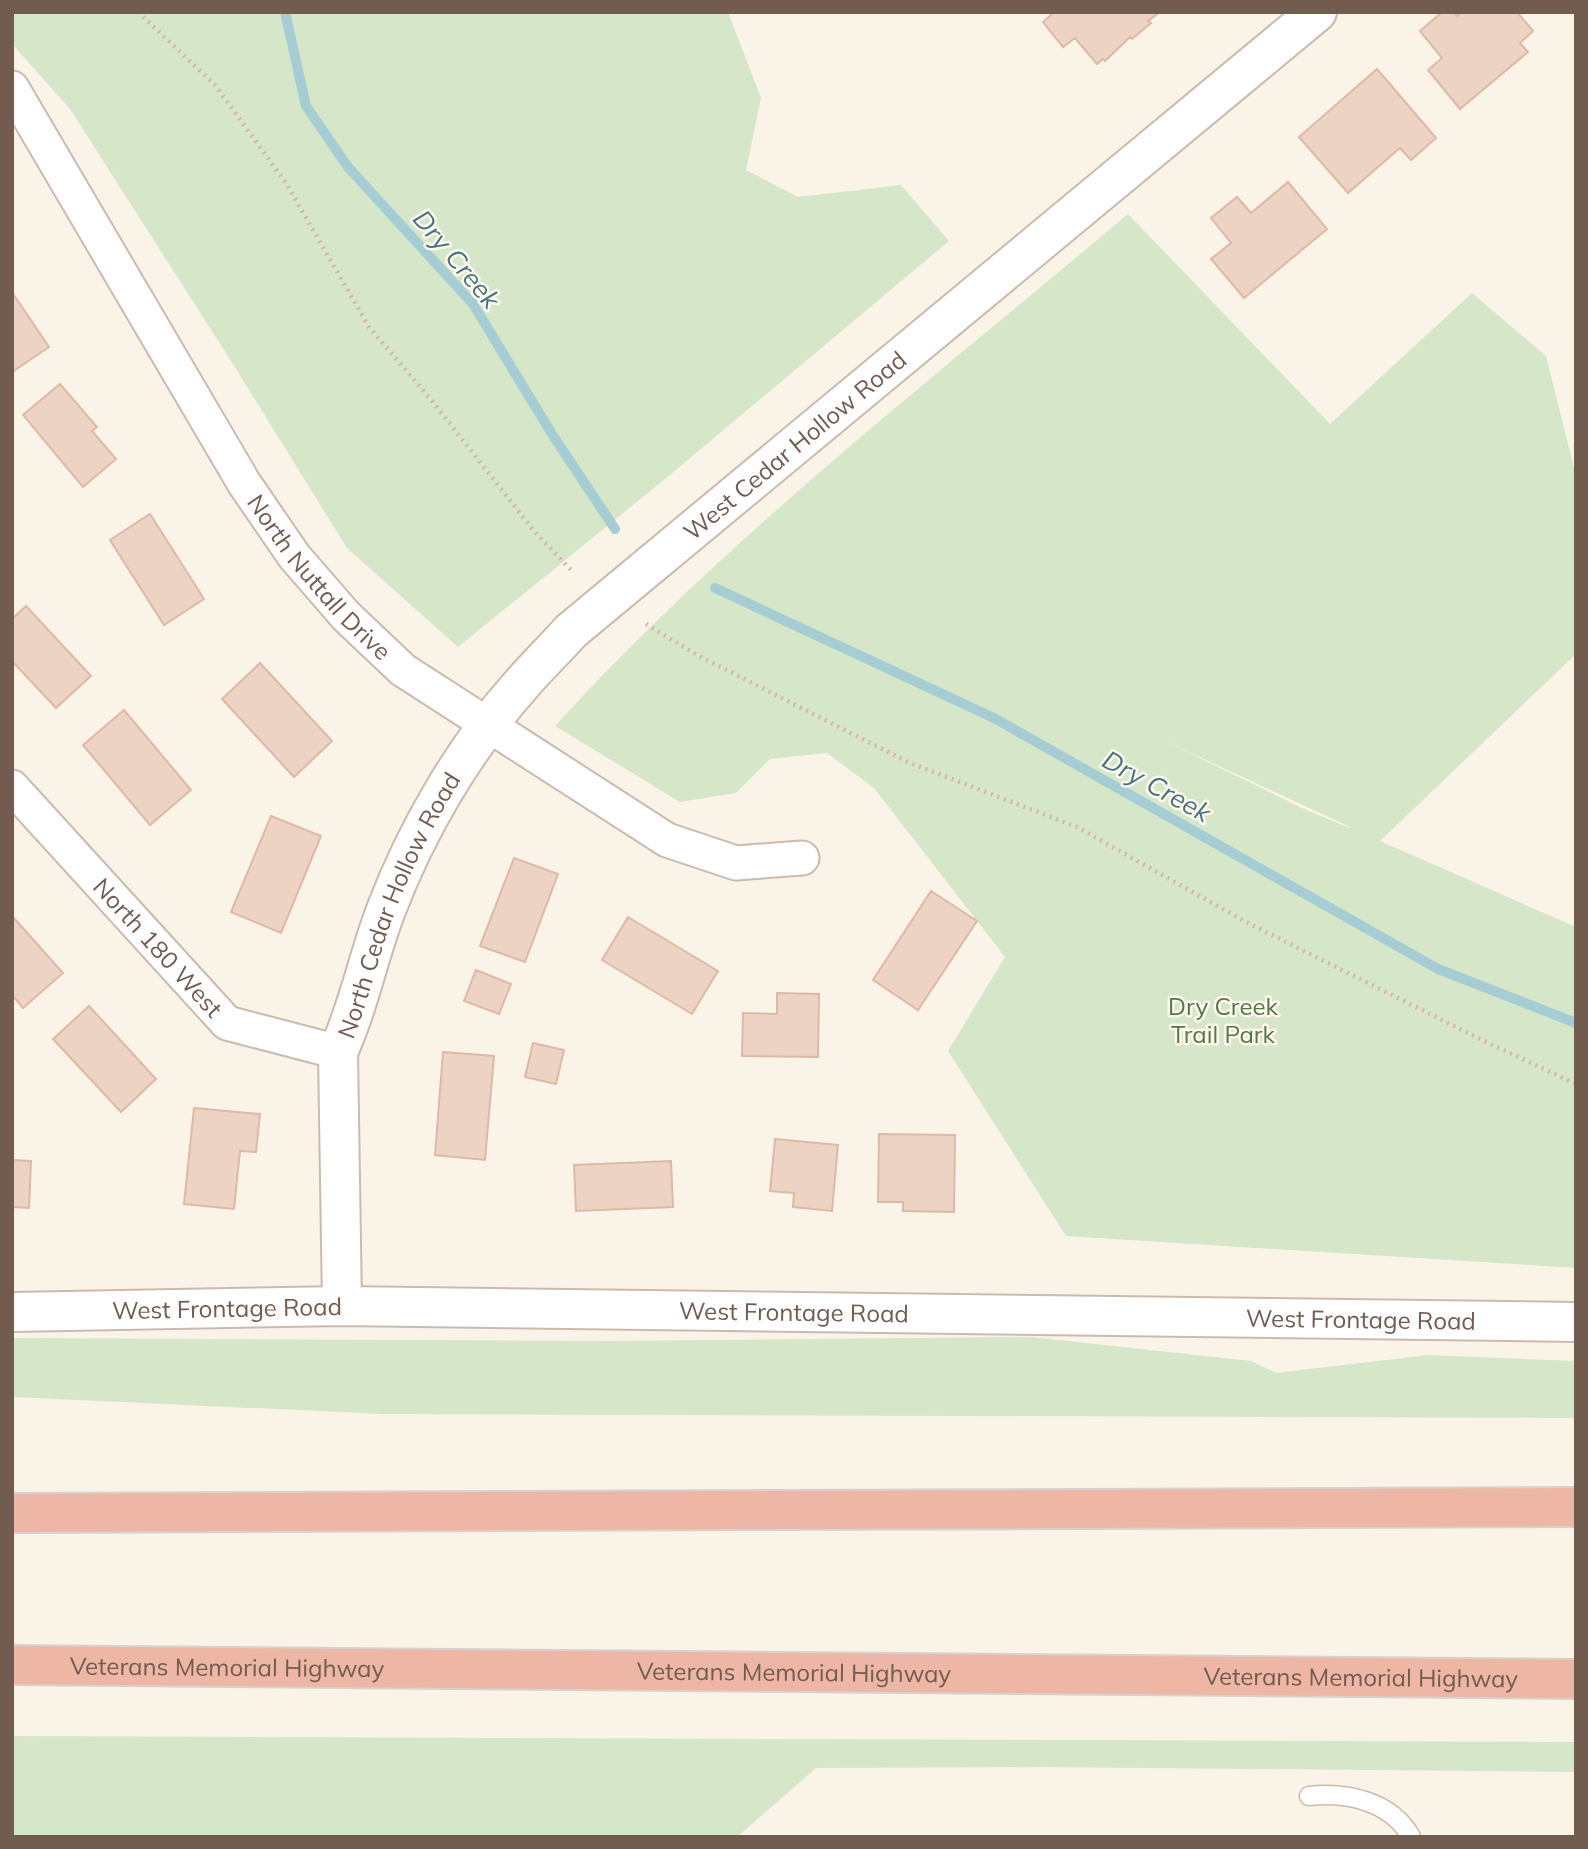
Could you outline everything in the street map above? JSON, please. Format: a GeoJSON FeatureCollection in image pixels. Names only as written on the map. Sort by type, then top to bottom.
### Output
{"type":"FeatureCollection","features":[{"type":"Feature","properties":{"kind":"highway"},"geometry":{"type":"LineString","coordinates":[[12,1513],[1576,1507]]}},
{"type":"Feature","properties":{"kind":"highway","name":"Veterans Memorial Highway"},"geometry":{"type":"LineString","coordinates":[[12,1665],[1576,1679]]}},
{"type":"Feature","properties":{"kind":"street","name":"West Cedar Hollow Road"},"geometry":{"type":"LineString","coordinates":[[488,726],[571,631],[1316,13]]}},
{"type":"Feature","properties":{"kind":"street","name":"North Nuttall Drive"},"geometry":{"type":"LineString","coordinates":[[12,88],[244,483],[294,556],[346,616],[403,670],[667,840],[736,863],[802,858]]}},
{"type":"Feature","properties":{"kind":"street","name":"North Cedar Hollow Road"},"geometry":{"type":"LineString","coordinates":[[342,1306],[338,1052],[353,1020],[386,909],[419,838],[450,783],[488,726]]}},
{"type":"Feature","properties":{"kind":"street","name":"North 180 West"},"geometry":{"type":"LineString","coordinates":[[12,787],[227,1023],[338,1052]]}},
{"type":"Feature","properties":{"kind":"street","name":"West Frontage Road"},"geometry":{"type":"LineString","coordinates":[[12,1312],[342,1306],[1576,1322]]}},
{"type":"Feature","properties":{"kind":"lane"},"geometry":{"type":"LineString","coordinates":[[1309,1796],[1334,1794],[1381,1805],[1404,1825],[1411,1837]]}},
{"type":"Feature","properties":{"kind":"path"},"geometry":{"type":"LineString","coordinates":[[138,12],[215,85],[286,183],[369,327],[433,402],[534,531],[574,573]]}},
{"type":"Feature","properties":{"kind":"path"},"geometry":{"type":"LineString","coordinates":[[646,624],[699,656],[910,763],[1077,827],[1248,923],[1576,1084]]}},
{"type":"Feature","properties":{"kind":"green space"},"geometry":{"type":"Polygon","coordinates":[[[12,12],[728,12],[761,98],[746,170],[798,197],[901,185],[949,241],[665,479],[458,647],[347,548],[70,109],[12,44],[12,12]]]}},
{"type":"Feature","properties":{"kind":"green space","name":"Dry Creek Trail Park"},"geometry":{"type":"Polygon","coordinates":[[[1128,214],[1330,424],[1472,293],[1546,356],[1576,476],[1576,654],[1380,841],[1576,927],[1576,1268],[1066,1236],[948,1051],[1005,957],[874,788],[827,753],[770,759],[736,793],[680,802],[555,726],[689,590],[760,525],[907,398],[1128,214]],[[1165,741],[1304,809],[1350,827],[1165,741]]]}},
{"type":"Feature","properties":{"kind":"green space"},"geometry":{"type":"Polygon","coordinates":[[[1031,1337],[1251,1361],[1276,1373],[1428,1355],[1576,1361],[1576,1418],[384,1414],[12,1397],[12,1338],[609,1341],[1031,1337]]]}},
{"type":"Feature","properties":{"kind":"green space"},"geometry":{"type":"Polygon","coordinates":[[[12,1736],[1576,1742],[1576,1772],[1045,1767],[816,1768],[737,1837],[12,1837],[12,1736]]]}},
{"type":"Feature","properties":{"kind":"building"},"geometry":{"type":"Polygon","coordinates":[[[1054,12],[1160,12],[1132,39],[1130,37],[1105,61],[1103,59],[1097,64],[1075,38],[1063,47],[1043,22],[1054,12]]]}},
{"type":"Feature","properties":{"kind":"building"},"geometry":{"type":"Polygon","coordinates":[[[1442,12],[1454,12],[1457,16],[1462,12],[1517,12],[1533,31],[1520,43],[1528,52],[1460,109],[1428,70],[1442,58],[1420,31],[1442,12]]]}},
{"type":"Feature","properties":{"kind":"building"},"geometry":{"type":"Polygon","coordinates":[[[1377,69],[1436,138],[1411,160],[1400,148],[1348,193],[1299,137],[1377,69]]]}},
{"type":"Feature","properties":{"kind":"building"},"geometry":{"type":"Polygon","coordinates":[[[1288,182],[1327,229],[1244,298],[1211,259],[1231,243],[1211,218],[1237,197],[1251,213],[1288,182]]]}},
{"type":"Feature","properties":{"kind":"building"},"geometry":{"type":"Polygon","coordinates":[[[12,292],[49,347],[12,372],[12,292]]]}},
{"type":"Feature","properties":{"kind":"building"},"geometry":{"type":"Polygon","coordinates":[[[60,384],[97,427],[92,431],[116,459],[83,487],[23,415],[60,384]]]}},
{"type":"Feature","properties":{"kind":"building"},"geometry":{"type":"Polygon","coordinates":[[[150,514],[204,599],[164,625],[110,540],[150,514]]]}},
{"type":"Feature","properties":{"kind":"building"},"geometry":{"type":"Polygon","coordinates":[[[26,606],[91,676],[56,708],[12,661],[12,619],[26,606]]]}},
{"type":"Feature","properties":{"kind":"building"},"geometry":{"type":"Polygon","coordinates":[[[260,663],[332,741],[294,777],[222,699],[260,663]]]}},
{"type":"Feature","properties":{"kind":"building"},"geometry":{"type":"Polygon","coordinates":[[[124,710],[191,790],[150,825],[83,745],[124,710]]]}},
{"type":"Feature","properties":{"kind":"building"},"geometry":{"type":"Polygon","coordinates":[[[271,816],[321,836],[281,933],[231,912],[271,816]]]}},
{"type":"Feature","properties":{"kind":"building"},"geometry":{"type":"Polygon","coordinates":[[[514,858],[558,874],[525,962],[480,946],[514,858]]]}},
{"type":"Feature","properties":{"kind":"building"},"geometry":{"type":"Polygon","coordinates":[[[931,891],[977,921],[918,1010],[873,980],[931,891]]]}},
{"type":"Feature","properties":{"kind":"building"},"geometry":{"type":"Polygon","coordinates":[[[12,916],[63,973],[23,1008],[12,995],[12,916]]]}},
{"type":"Feature","properties":{"kind":"building"},"geometry":{"type":"Polygon","coordinates":[[[628,917],[718,971],[692,1014],[602,960],[628,917]]]}},
{"type":"Feature","properties":{"kind":"building"},"geometry":{"type":"Polygon","coordinates":[[[476,970],[511,984],[499,1014],[464,1001],[476,970]]]}},
{"type":"Feature","properties":{"kind":"building"},"geometry":{"type":"Polygon","coordinates":[[[777,993],[819,994],[818,1057],[742,1056],[743,1013],[777,1014],[777,993]]]}},
{"type":"Feature","properties":{"kind":"building"},"geometry":{"type":"Polygon","coordinates":[[[89,1006],[156,1079],[121,1112],[53,1039],[89,1006]]]}},
{"type":"Feature","properties":{"kind":"building"},"geometry":{"type":"Polygon","coordinates":[[[533,1043],[564,1050],[556,1084],[525,1077],[533,1043]]]}},
{"type":"Feature","properties":{"kind":"building"},"geometry":{"type":"Polygon","coordinates":[[[443,1052],[494,1056],[485,1160],[435,1155],[443,1052]]]}},
{"type":"Feature","properties":{"kind":"building"},"geometry":{"type":"Polygon","coordinates":[[[194,1108],[260,1114],[256,1152],[240,1151],[234,1209],[184,1204],[194,1108]]]}},
{"type":"Feature","properties":{"kind":"building"},"geometry":{"type":"Polygon","coordinates":[[[879,1134],[955,1135],[954,1212],[903,1211],[903,1202],[878,1202],[879,1134]]]}},
{"type":"Feature","properties":{"kind":"building"},"geometry":{"type":"Polygon","coordinates":[[[775,1139],[838,1145],[832,1211],[793,1207],[794,1193],[770,1191],[775,1139]]]}},
{"type":"Feature","properties":{"kind":"building"},"geometry":{"type":"Polygon","coordinates":[[[12,1160],[31,1161],[29,1208],[12,1207],[12,1160]]]}},
{"type":"Feature","properties":{"kind":"building"},"geometry":{"type":"Polygon","coordinates":[[[671,1161],[673,1207],[576,1211],[574,1165],[671,1161]]]}},
{"type":"Feature","properties":{"kind":"waterway","name":"Dry Creek"},"geometry":{"type":"LineString","coordinates":[[285,12],[306,106],[348,167],[473,304],[552,434],[615,529]]}},
{"type":"Feature","properties":{"kind":"waterway","name":"Dry Creek"},"geometry":{"type":"LineString","coordinates":[[715,588],[994,718],[1438,969],[1576,1023]]}}]}
